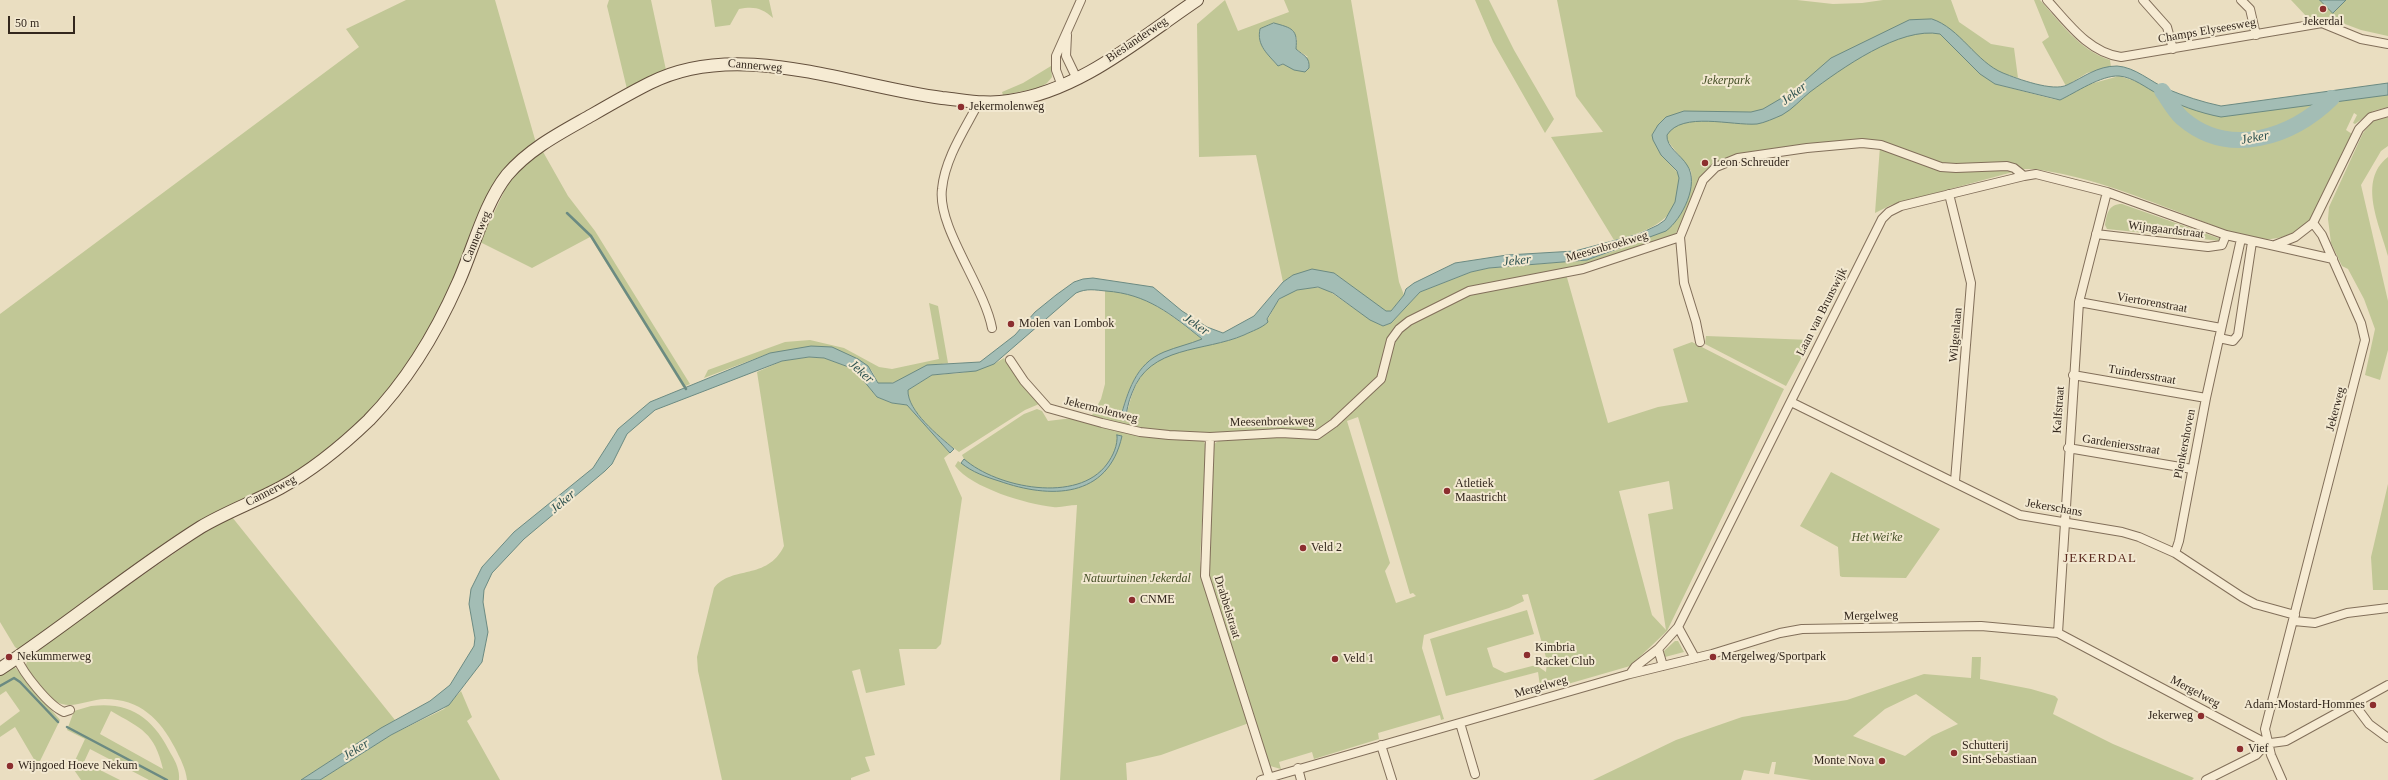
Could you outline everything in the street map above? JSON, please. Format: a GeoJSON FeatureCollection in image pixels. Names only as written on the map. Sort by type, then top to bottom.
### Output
{"type":"FeatureCollection","features":[{"type":"Feature","properties":{"kind":"main road","name":"Bieslanderweg"},"geometry":{"type":"LineString","coordinates":[[1076,79],[1197,0]]}},
{"type":"Feature","properties":{"kind":"main road","name":"Cannerweg"},"geometry":{"type":"LineString","coordinates":[[0,670],[204,525],[302,475],[344,443],[365,423],[398,385],[427,343],[457,286],[502,183],[522,160],[550,139],[650,83],[687,68],[709,64],[760,64],[931,96],[978,102],[1007,102],[1062,86],[1076,79]]}},
{"type":"Feature","properties":{"kind":"street"},"geometry":{"type":"LineString","coordinates":[[1062,86],[1055,60],[1058,48],[1067,34],[1081,0]]}},
{"type":"Feature","properties":{"kind":"street","name":"Champs Elyseesweg"},"geometry":{"type":"LineString","coordinates":[[2048,0],[2091,45],[2106,53],[2128,57],[2322,23],[2362,39],[2388,44]]}},
{"type":"Feature","properties":{"kind":"street"},"geometry":{"type":"LineString","coordinates":[[2143,0],[2167,27],[2172,49]]}},
{"type":"Feature","properties":{"kind":"street"},"geometry":{"type":"LineString","coordinates":[[2241,0],[2250,9],[2256,35]]}},
{"type":"Feature","properties":{"kind":"street"},"geometry":{"type":"LineString","coordinates":[[1067,34],[1066,56],[1076,79]]}},
{"type":"Feature","properties":{"kind":"street"},"geometry":{"type":"LineString","coordinates":[[978,102],[946,170],[941,191],[944,214],[986,305],[992,328]]}},
{"type":"Feature","properties":{"kind":"street"},"geometry":{"type":"LineString","coordinates":[[2275,245],[2299,235],[2313,223],[2359,129],[2372,117],[2388,112]]}},
{"type":"Feature","properties":{"kind":"street"},"geometry":{"type":"LineString","coordinates":[[1700,342],[1696,322],[1684,283],[1680,237],[1703,180],[1716,167],[1738,158],[1806,148],[1862,142],[1881,145],[1942,167],[1956,168],[2007,166],[2014,168],[2024,176]]}},
{"type":"Feature","properties":{"kind":"street","name":"Laan van Brunswijk"},"geometry":{"type":"LineString","coordinates":[[1630,674],[1635,667],[1658,650],[1678,627],[1884,216],[1901,206],[2024,176],[2040,175],[2107,192]]}},
{"type":"Feature","properties":{"kind":"street","name":"Kalfstraat"},"geometry":{"type":"LineString","coordinates":[[2058,633],[2068,448],[2079,302],[2107,192]]}},
{"type":"Feature","properties":{"kind":"street","name":"Wijngaardstraat"},"geometry":{"type":"LineString","coordinates":[[2107,192],[2241,240],[2275,245],[2333,259]]}},
{"type":"Feature","properties":{"kind":"street","name":"Wilgenlaan"},"geometry":{"type":"LineString","coordinates":[[1949,194],[1971,283],[1955,481]]}},
{"type":"Feature","properties":{"kind":"street","name":"Jekerweg"},"geometry":{"type":"LineString","coordinates":[[2267,743],[2265,729],[2365,340],[2361,323],[2333,259],[2322,235],[2313,223]]}},
{"type":"Feature","properties":{"kind":"street","name":"Wijngaardstraat"},"geometry":{"type":"LineString","coordinates":[[2096,234],[2208,247],[2222,245],[2226,235]]}},
{"type":"Feature","properties":{"kind":"street","name":"Meesenbroekweg"},"geometry":{"type":"LineString","coordinates":[[1210,437],[1281,432],[1319,434],[1381,378],[1391,340],[1399,329],[1409,321],[1469,291],[1583,269],[1680,237]]}},
{"type":"Feature","properties":{"kind":"street","name":"Plenkershoven"},"geometry":{"type":"LineString","coordinates":[[2175,554],[2179,541],[2206,398],[2241,240]]}},
{"type":"Feature","properties":{"kind":"street"},"geometry":{"type":"LineString","coordinates":[[2219,338],[2233,341],[2238,335],[2252,242]]}},
{"type":"Feature","properties":{"kind":"street","name":"Viertorenstraat"},"geometry":{"type":"LineString","coordinates":[[2079,302],[2221,328]]}},
{"type":"Feature","properties":{"kind":"street","name":"Jekermolenweg"},"geometry":{"type":"LineString","coordinates":[[1010,360],[1043,404],[1052,410],[1140,432],[1210,437]]}},
{"type":"Feature","properties":{"kind":"street","name":"Tuindersstraat"},"geometry":{"type":"LineString","coordinates":[[2073,375],[2206,398]]}},
{"type":"Feature","properties":{"kind":"street","name":"Jekerschans"},"geometry":{"type":"LineString","coordinates":[[1790,402],[1955,481],[2020,515],[2128,534],[2155,543],[2175,554],[2242,597],[2255,604],[2294,618],[2312,624],[2347,613],[2388,608]]}},
{"type":"Feature","properties":{"kind":"street","name":"Drabbelstraat"},"geometry":{"type":"LineString","coordinates":[[1210,437],[1204,576],[1265,779]]}},
{"type":"Feature","properties":{"kind":"street","name":"Gardeniersstraat"},"geometry":{"type":"LineString","coordinates":[[2068,448],[2192,469]]}},
{"type":"Feature","properties":{"kind":"street","name":"Mergelweg"},"geometry":{"type":"LineString","coordinates":[[1265,779],[1298,768],[1630,674],[1695,658],[1780,633],[1802,630],[1981,626],[2058,633],[2267,743]]}},
{"type":"Feature","properties":{"kind":"street"},"geometry":{"type":"LineString","coordinates":[[1678,627],[1695,658]]}},
{"type":"Feature","properties":{"kind":"street"},"geometry":{"type":"LineString","coordinates":[[1658,650],[1663,666]]}},
{"type":"Feature","properties":{"kind":"street"},"geometry":{"type":"LineString","coordinates":[[17,658],[22,670],[56,708],[64,712],[70,710]]}},
{"type":"Feature","properties":{"kind":"street"},"geometry":{"type":"LineString","coordinates":[[2206,780],[2256,755],[2267,743],[2286,741],[2388,685]]}},
{"type":"Feature","properties":{"kind":"street"},"geometry":{"type":"LineString","coordinates":[[2354,704],[2369,724],[2388,738]]}},
{"type":"Feature","properties":{"kind":"street"},"geometry":{"type":"LineString","coordinates":[[1460,722],[1475,774]]}},
{"type":"Feature","properties":{"kind":"street"},"geometry":{"type":"LineString","coordinates":[[2267,743],[2282,780]]}},
{"type":"Feature","properties":{"kind":"street"},"geometry":{"type":"LineString","coordinates":[[1381,745],[1392,780]]}},
{"type":"Feature","properties":{"kind":"street"},"geometry":{"type":"LineString","coordinates":[[1298,768],[1300,780]]}},
{"type":"Feature","properties":{"kind":"green space"},"geometry":{"type":"Polygon","coordinates":[[[406,0],[495,0],[536,143],[522,153],[423,345],[398,380],[359,422],[300,472],[216,514],[19,650],[15,647],[0,622],[0,314],[359,47],[346,29],[406,0]]]}},
{"type":"Feature","properties":{"kind":"green space"},"geometry":{"type":"Polygon","coordinates":[[[609,0],[651,0],[666,70],[627,89],[607,6],[609,0]]]}},
{"type":"Feature","properties":{"kind":"green space"},"geometry":{"type":"Polygon","coordinates":[[[711,0],[769,0],[773,18],[761,10],[744,8],[739,9],[730,25],[715,27],[711,0]]]}},
{"type":"Feature","properties":{"kind":"green space"},"geometry":{"type":"Polygon","coordinates":[[[1225,0],[1238,31],[1289,12],[1284,0],[1351,0],[1399,282],[1404,295],[1391,311],[1386,312],[1334,273],[1293,275],[1283,282],[1256,155],[1199,157],[1197,24],[1225,0]],[[1274,23],[1260,29],[1259,35],[1267,54],[1278,66],[1308,57],[1296,49],[1297,38],[1274,23]]]}},
{"type":"Feature","properties":{"kind":"green space"},"geometry":{"type":"Polygon","coordinates":[[[1475,0],[1489,0],[1514,50],[1554,119],[1545,133],[1493,42],[1475,0]]]}},
{"type":"Feature","properties":{"kind":"green space","name":"Jekerpark"},"geometry":{"type":"Polygon","coordinates":[[[1557,0],[1797,0],[1833,4],[1862,3],[1883,0],[1951,0],[1959,22],[1991,44],[2014,48],[2018,78],[2002,73],[1995,84],[2053,99],[2060,100],[2083,86],[2119,76],[2241,114],[2360,97],[2388,95],[2388,107],[2373,111],[2355,124],[2353,123],[2357,115],[2354,113],[2346,130],[2352,134],[2309,222],[2287,236],[2271,239],[2248,237],[2214,226],[2108,186],[2071,176],[2033,169],[2024,169],[1891,205],[1875,213],[1880,146],[1869,145],[1746,159],[1705,174],[1699,180],[1683,221],[1674,236],[1590,265],[1477,285],[1455,294],[1395,331],[1380,374],[1320,430],[1204,434],[1154,431],[1091,417],[1101,399],[1105,384],[1105,290],[1120,292],[1146,301],[1168,314],[1202,339],[1169,352],[1147,364],[1132,384],[1126,399],[1120,419],[1125,420],[1136,384],[1150,366],[1173,353],[1225,341],[1252,331],[1267,320],[1278,301],[1290,292],[1308,288],[1326,289],[1365,316],[1383,326],[1391,323],[1420,292],[1471,272],[1489,268],[1587,260],[1641,242],[1683,209],[1692,179],[1691,171],[1657,127],[1652,135],[1661,155],[1679,174],[1679,189],[1676,202],[1670,212],[1652,227],[1614,240],[1551,137],[1603,132],[1576,96],[1557,0]]]}},
{"type":"Feature","properties":{"kind":"green space"},"geometry":{"type":"Polygon","coordinates":[[[2034,0],[2040,0],[2080,43],[2089,50],[2110,60],[2111,67],[2087,73],[2066,86],[2042,42],[2049,37],[2034,0]]]}},
{"type":"Feature","properties":{"kind":"green space"},"geometry":{"type":"Polygon","coordinates":[[[2291,0],[2388,0],[2388,36],[2361,30],[2329,18],[2307,17],[2291,0]]]}},
{"type":"Feature","properties":{"kind":"green space"},"geometry":{"type":"Polygon","coordinates":[[[1051,66],[1052,77],[1047,83],[1039,88],[1003,95],[1002,92],[1023,83],[1051,66]]]}},
{"type":"Feature","properties":{"kind":"green space"},"geometry":{"type":"Polygon","coordinates":[[[2388,117],[2388,146],[2381,151],[2361,185],[2388,301],[2388,350],[2380,380],[2365,375],[2375,329],[2364,299],[2348,269],[2342,266],[2331,243],[2328,219],[2329,207],[2363,133],[2373,121],[2388,117]]]}},
{"type":"Feature","properties":{"kind":"green space"},"geometry":{"type":"Polygon","coordinates":[[[542,150],[568,196],[595,231],[690,384],[683,387],[590,237],[532,268],[480,242],[512,175],[542,150]]]}},
{"type":"Feature","properties":{"kind":"green space"},"geometry":{"type":"Polygon","coordinates":[[[2388,157],[2388,256],[2376,217],[2372,191],[2374,178],[2379,167],[2388,157]]]}},
{"type":"Feature","properties":{"kind":"green space"},"geometry":{"type":"Polygon","coordinates":[[[2117,204],[2122,204],[2221,239],[2221,241],[2107,229],[2105,225],[2109,210],[2117,204]]]}},
{"type":"Feature","properties":{"kind":"green space"},"geometry":{"type":"Polygon","coordinates":[[[1566,274],[1608,423],[1658,407],[1688,402],[1673,349],[1692,342],[1784,389],[1667,631],[1630,666],[1547,690],[1540,686],[1538,672],[1446,696],[1430,639],[1527,610],[1534,634],[1487,648],[1493,667],[1505,673],[1536,665],[1546,672],[1547,661],[1528,594],[1522,595],[1524,601],[1509,608],[1424,635],[1422,648],[1444,719],[1441,720],[1440,715],[1378,733],[1379,739],[1314,759],[1312,752],[1279,762],[1281,769],[1270,766],[1207,575],[1213,445],[1220,440],[1246,436],[1314,438],[1380,383],[1395,337],[1417,320],[1466,294],[1566,274]],[[1358,417],[1347,421],[1390,563],[1385,571],[1396,603],[1416,596],[1413,593],[1410,594],[1358,417]],[[1669,481],[1619,491],[1652,615],[1666,630],[1648,514],[1673,509],[1669,481]]]}},
{"type":"Feature","properties":{"kind":"green space"},"geometry":{"type":"Polygon","coordinates":[[[929,303],[938,306],[948,363],[930,367],[895,382],[886,384],[878,383],[872,371],[858,359],[770,353],[704,378],[708,370],[785,342],[810,340],[844,348],[879,367],[892,369],[939,359],[929,303]]]}},
{"type":"Feature","properties":{"kind":"green space"},"geometry":{"type":"Polygon","coordinates":[[[1706,336],[1811,340],[1786,386],[1705,344],[1706,336]]]}},
{"type":"Feature","properties":{"kind":"green space"},"geometry":{"type":"Polygon","coordinates":[[[809,357],[824,358],[854,369],[877,397],[892,403],[907,405],[950,453],[944,458],[962,498],[941,644],[936,649],[899,649],[905,685],[866,693],[860,669],[852,671],[875,755],[865,757],[870,771],[851,778],[851,780],[722,780],[698,671],[697,657],[714,588],[721,581],[730,577],[759,569],[768,564],[777,557],[784,546],[757,372],[782,361],[809,357]]]}},
{"type":"Feature","properties":{"kind":"green space"},"geometry":{"type":"Polygon","coordinates":[[[1004,358],[1039,404],[1025,410],[959,452],[927,425],[919,416],[909,398],[908,390],[932,375],[962,373],[994,364],[1004,358]]]}},
{"type":"Feature","properties":{"kind":"green space","name":"Natuurtuinen Jekerdal"},"geometry":{"type":"Polygon","coordinates":[[[1037,409],[1042,411],[1048,421],[1072,418],[1203,440],[1206,446],[1200,560],[1202,580],[1249,723],[1161,755],[1126,763],[1127,780],[1060,780],[1077,505],[1053,507],[1015,499],[986,488],[963,474],[955,466],[958,461],[961,463],[964,459],[962,455],[1024,414],[1037,409]]]}},
{"type":"Feature","properties":{"kind":"green space","name":"Het Wei'ke"},"geometry":{"type":"Polygon","coordinates":[[[1831,472],[1940,529],[1906,578],[1842,577],[1840,576],[1838,547],[1800,526],[1831,472]]]}},
{"type":"Feature","properties":{"kind":"green space"},"geometry":{"type":"Polygon","coordinates":[[[2388,484],[2388,590],[2373,590],[2371,557],[2388,484]]]}},
{"type":"Feature","properties":{"kind":"green space"},"geometry":{"type":"Polygon","coordinates":[[[232,517],[395,720],[301,780],[187,780],[175,748],[163,728],[148,713],[139,707],[117,700],[100,699],[72,705],[62,704],[52,699],[48,695],[27,671],[25,666],[32,653],[68,627],[202,534],[232,517]]]}},
{"type":"Feature","properties":{"kind":"green space"},"geometry":{"type":"Polygon","coordinates":[[[1675,641],[1678,641],[1684,652],[1665,657],[1664,651],[1675,641]]]}},
{"type":"Feature","properties":{"kind":"green space"},"geometry":{"type":"Polygon","coordinates":[[[1972,657],[1981,657],[1980,679],[2031,689],[2055,696],[2058,699],[2053,714],[2113,744],[2194,778],[2192,780],[1811,780],[1774,774],[1776,762],[1772,762],[1769,774],[1744,770],[1741,780],[1593,780],[1676,740],[1742,717],[1847,700],[1924,674],[1971,678],[1972,657]],[[1916,694],[1885,709],[1853,736],[1905,756],[1932,736],[1958,724],[1916,694]]]}},
{"type":"Feature","properties":{"kind":"green space"},"geometry":{"type":"Polygon","coordinates":[[[14,666],[60,720],[40,761],[35,761],[15,727],[0,737],[0,726],[20,711],[6,691],[0,695],[0,675],[14,666]]]}},
{"type":"Feature","properties":{"kind":"green space"},"geometry":{"type":"Polygon","coordinates":[[[461,691],[472,717],[467,721],[500,780],[320,780],[391,735],[444,709],[461,691]]]}},
{"type":"Feature","properties":{"kind":"green space"},"geometry":{"type":"Polygon","coordinates":[[[105,705],[118,706],[140,715],[157,731],[164,742],[177,767],[179,780],[149,780],[90,749],[84,762],[120,780],[81,780],[72,767],[85,739],[67,730],[74,711],[91,706],[105,705]],[[111,711],[100,734],[163,769],[151,739],[139,728],[111,711]]]}},
{"type":"Feature","properties":{"kind":"water"},"geometry":{"type":"Polygon","coordinates":[[[2320,0],[2346,0],[2333,13],[2320,0]]]}},
{"type":"Feature","properties":{"kind":"water"},"geometry":{"type":"Polygon","coordinates":[[[1932,19],[1942,23],[1960,37],[1993,68],[2017,78],[2045,86],[2061,87],[2091,72],[2110,66],[2117,66],[2137,72],[2173,92],[2221,106],[2388,83],[2388,95],[2221,117],[2181,105],[2124,77],[2112,76],[2096,81],[2060,100],[1995,84],[1980,74],[1940,34],[1924,33],[1907,36],[1889,43],[1854,61],[1810,92],[1786,113],[1763,123],[1747,124],[1708,121],[1684,123],[1674,128],[1667,135],[1667,139],[1671,147],[1687,165],[1691,182],[1690,191],[1683,210],[1666,231],[1587,260],[1489,268],[1471,272],[1420,292],[1391,323],[1383,326],[1370,320],[1333,293],[1318,287],[1297,290],[1279,299],[1267,319],[1268,322],[1260,328],[1229,340],[1180,352],[1151,366],[1140,377],[1132,393],[1125,420],[1120,419],[1126,399],[1139,371],[1154,357],[1202,339],[1180,321],[1158,307],[1134,296],[1121,293],[1084,290],[1076,293],[994,364],[976,371],[932,375],[908,390],[909,398],[918,414],[954,449],[950,453],[907,405],[892,403],[877,397],[854,369],[824,358],[809,357],[782,361],[655,410],[627,434],[612,464],[524,539],[492,573],[484,590],[483,602],[488,632],[482,662],[449,705],[391,735],[320,780],[301,780],[381,728],[430,701],[450,685],[474,646],[475,638],[469,604],[471,589],[482,567],[514,532],[593,468],[618,429],[650,402],[770,353],[811,346],[832,347],[858,359],[868,366],[878,383],[893,383],[927,365],[980,362],[1015,335],[1035,312],[1056,295],[1074,282],[1083,279],[1093,278],[1153,287],[1182,311],[1207,327],[1223,333],[1254,316],[1283,282],[1293,275],[1312,269],[1334,273],[1386,311],[1391,311],[1404,295],[1406,289],[1414,283],[1455,263],[1507,255],[1575,251],[1639,234],[1658,225],[1665,220],[1675,202],[1679,178],[1677,171],[1661,155],[1653,140],[1652,135],[1658,125],[1666,117],[1684,111],[1751,112],[1763,109],[1792,92],[1831,58],[1909,20],[1932,19]]]}},
{"type":"Feature","properties":{"kind":"water"},"geometry":{"type":"Polygon","coordinates":[[[1274,23],[1285,26],[1295,33],[1296,49],[1309,61],[1309,68],[1305,72],[1294,70],[1283,64],[1278,66],[1264,50],[1259,35],[1260,29],[1274,23]]]}},
{"type":"Feature","properties":{"kind":"water"},"geometry":{"type":"Polygon","coordinates":[[[1117,435],[1122,436],[1115,457],[1104,472],[1090,483],[1074,489],[1057,491],[1018,487],[984,476],[961,463],[964,459],[978,469],[996,478],[1016,484],[1058,488],[1077,484],[1094,476],[1107,464],[1111,458],[1117,443],[1117,435]]]}},
{"type":"Feature","properties":{"kind":"waterway","name":"Jeker"},"geometry":{"type":"LineString","coordinates":[[2162,91],[2179,115],[2200,131],[2220,138],[2240,140],[2260,138],[2279,132],[2316,112],[2332,98]]}},
{"type":"Feature","properties":{"kind":"waterway"},"geometry":{"type":"LineString","coordinates":[[567,213],[591,236],[686,389]]}},
{"type":"Feature","properties":{"kind":"waterway"},"geometry":{"type":"LineString","coordinates":[[0,686],[14,678],[20,682],[58,722]]}},
{"type":"Feature","properties":{"kind":"waterway"},"geometry":{"type":"LineString","coordinates":[[67,727],[167,780]]}},
{"type":"Feature","properties":{"kind":"place","name":"Jekerdal"},"geometry":{"type":"Point","coordinates":[2323,9]}},
{"type":"Feature","properties":{"kind":"place","name":"Jekermolenweg"},"geometry":{"type":"Point","coordinates":[961,107]}},
{"type":"Feature","properties":{"kind":"place","name":"Leon Schreuder"},"geometry":{"type":"Point","coordinates":[1705,163]}},
{"type":"Feature","properties":{"kind":"place","name":"Molen van Lombok"},"geometry":{"type":"Point","coordinates":[1011,324]}},
{"type":"Feature","properties":{"kind":"place","name":"Atletiek Maastricht"},"geometry":{"type":"Point","coordinates":[1447,491]}},
{"type":"Feature","properties":{"kind":"place","name":"Veld 2"},"geometry":{"type":"Point","coordinates":[1303,548]}},
{"type":"Feature","properties":{"kind":"place","name":"CNME"},"geometry":{"type":"Point","coordinates":[1132,600]}},
{"type":"Feature","properties":{"kind":"place","name":"Kimbria Racket Club"},"geometry":{"type":"Point","coordinates":[1527,655]}},
{"type":"Feature","properties":{"kind":"place","name":"Nekummerweg"},"geometry":{"type":"Point","coordinates":[9,657]}},
{"type":"Feature","properties":{"kind":"place","name":"Mergelweg/Sportpark"},"geometry":{"type":"Point","coordinates":[1713,657]}},
{"type":"Feature","properties":{"kind":"place","name":"Veld 1"},"geometry":{"type":"Point","coordinates":[1335,659]}},
{"type":"Feature","properties":{"kind":"place","name":"Adam-Mostard-Hommes"},"geometry":{"type":"Point","coordinates":[2373,705]}},
{"type":"Feature","properties":{"kind":"place","name":"Jekerweg"},"geometry":{"type":"Point","coordinates":[2201,716]}},
{"type":"Feature","properties":{"kind":"place","name":"Vief"},"geometry":{"type":"Point","coordinates":[2240,749]}},
{"type":"Feature","properties":{"kind":"place","name":"Schutterij Sint-Sebastiaan"},"geometry":{"type":"Point","coordinates":[1954,753]}},
{"type":"Feature","properties":{"kind":"place","name":"Monte Nova"},"geometry":{"type":"Point","coordinates":[1882,761]}},
{"type":"Feature","properties":{"kind":"place","name":"Wijngoed Hoeve Nekum"},"geometry":{"type":"Point","coordinates":[10,766]}},
{"type":"Feature","properties":{"kind":"district","name":"JEKERDAL"},"geometry":{"type":"Point","coordinates":[2100,559]}}]}
